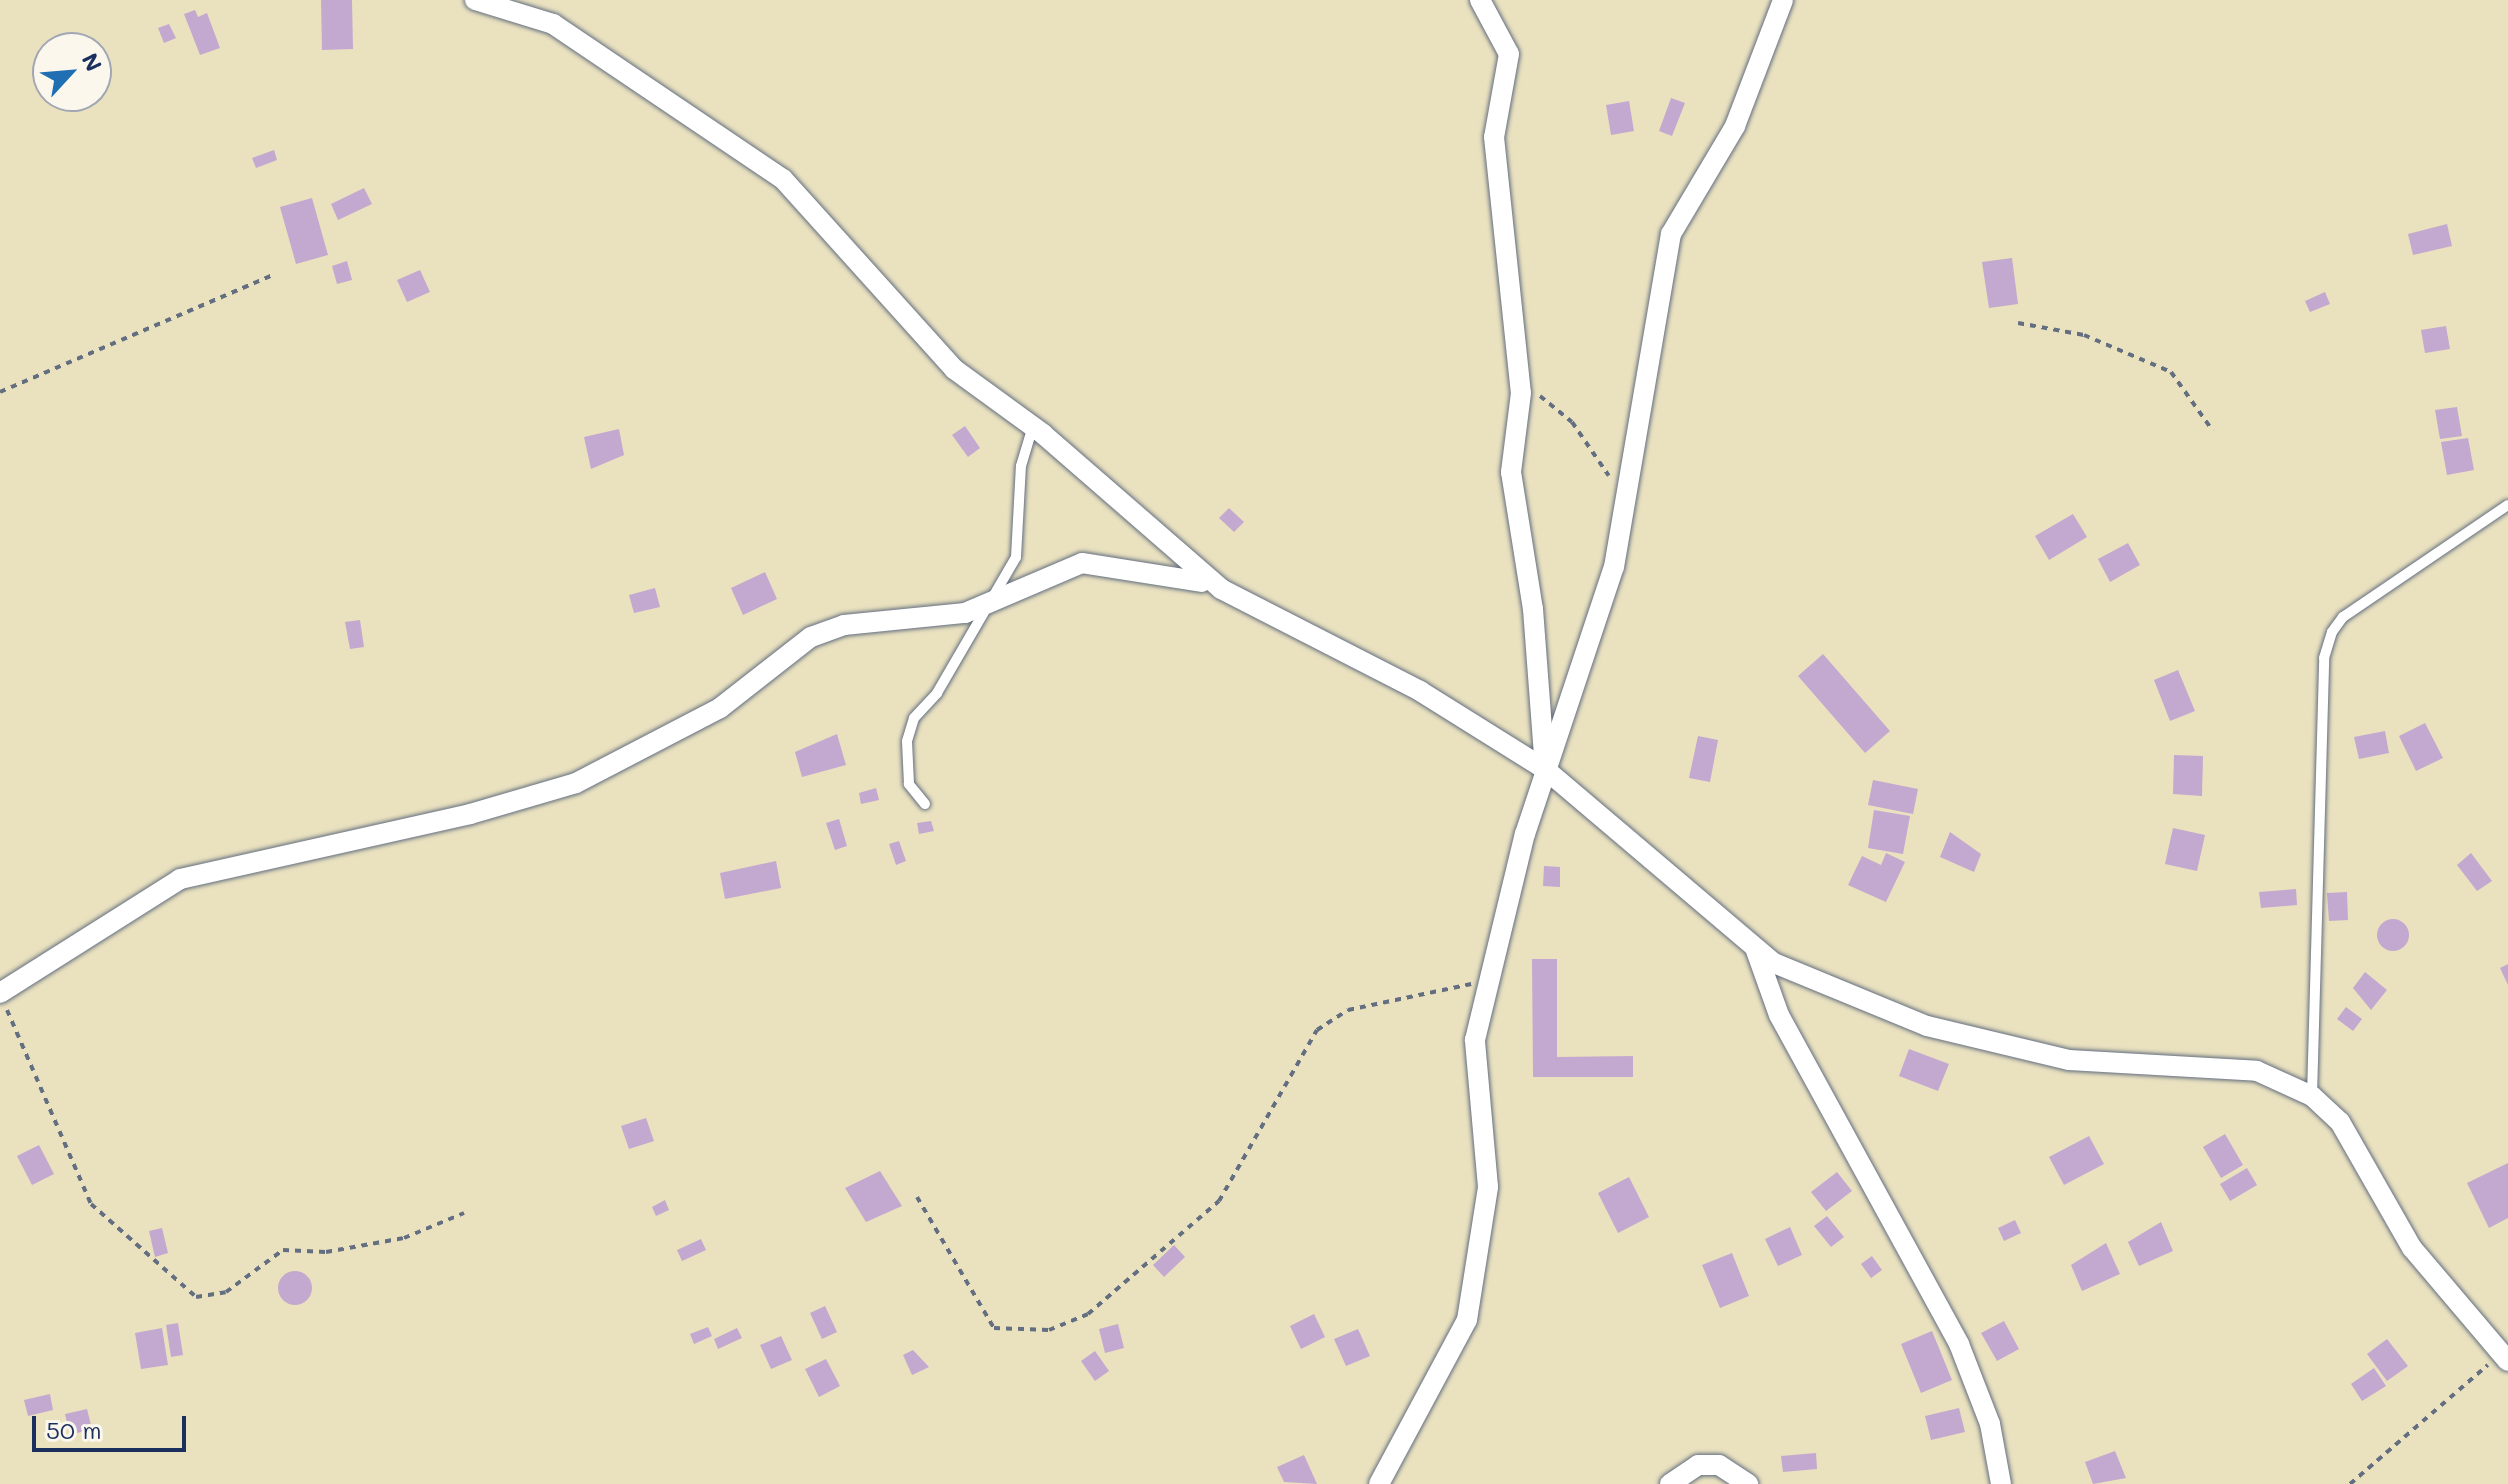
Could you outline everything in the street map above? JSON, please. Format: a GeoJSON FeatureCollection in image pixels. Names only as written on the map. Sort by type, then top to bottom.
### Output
{"type":"FeatureCollection","features":[{"type":"Feature","properties":{"kind":"street"},"geometry":{"type":"LineString","coordinates":[[475,0],[553,24],[783,179],[954,369],[1033,426],[1221,589]]}},
{"type":"Feature","properties":{"kind":"street"},"geometry":{"type":"LineString","coordinates":[[1480,0],[1509,54],[1494,137],[1521,385],[1511,472],[1533,609],[1545,769]]}},
{"type":"Feature","properties":{"kind":"street"},"geometry":{"type":"LineString","coordinates":[[1379,1484],[1467,1320],[1488,1187],[1472,1064],[1545,769],[1614,567],[1671,234],[1735,126],[1783,0]]}},
{"type":"Feature","properties":{"kind":"street"},"geometry":{"type":"LineString","coordinates":[[0,993],[180,879],[455,818],[576,783],[720,708],[811,637],[844,625],[930,620],[986,603],[1082,563],[1181,573],[1221,589],[1420,691],[1545,769],[1755,948],[1819,987],[1927,1026],[2069,1060],[2257,1071],[2312,1096],[2340,1122],[2412,1248],[2506,1358]]}},
{"type":"Feature","properties":{"kind":"street"},"geometry":{"type":"LineString","coordinates":[[1755,948],[1786,1029],[1959,1344],[1990,1424],[2001,1484]]}},
{"type":"Feature","properties":{"kind":"street"},"geometry":{"type":"LineString","coordinates":[[1670,1484],[1698,1465],[1719,1465],[1748,1484]]}},
{"type":"Feature","properties":{"kind":"lane"},"geometry":{"type":"LineString","coordinates":[[925,804],[904,763],[914,718],[937,693],[986,603],[1016,557],[1021,466],[1033,426]]}},
{"type":"Feature","properties":{"kind":"lane"},"geometry":{"type":"LineString","coordinates":[[2312,1096],[2324,658],[2332,632],[2343,617],[2508,505]]}},
{"type":"Feature","properties":{"kind":"path"},"geometry":{"type":"LineString","coordinates":[[0,392],[275,274]]}},
{"type":"Feature","properties":{"kind":"path"},"geometry":{"type":"LineString","coordinates":[[2018,323],[2084,335],[2171,372],[2213,431]]}},
{"type":"Feature","properties":{"kind":"path"},"geometry":{"type":"LineString","coordinates":[[1521,385],[1572,422],[1624,499]]}},
{"type":"Feature","properties":{"kind":"path"},"geometry":{"type":"LineString","coordinates":[[917,1197],[994,1328],[1049,1330],[1088,1314],[1219,1201],[1317,1030],[1348,1010],[1493,981]]}},
{"type":"Feature","properties":{"kind":"path"},"geometry":{"type":"LineString","coordinates":[[0,993],[91,1204],[196,1297],[226,1292],[283,1250],[326,1252],[404,1238],[464,1213]]}},
{"type":"Feature","properties":{"kind":"path"},"geometry":{"type":"LineString","coordinates":[[2350,1484],[2441,1399],[2506,1358]]}},
{"type":"Feature","properties":{"kind":"building"},"geometry":{"type":"Polygon","coordinates":[[[321,0],[352,0],[353,49],[322,50],[321,0]]]}},
{"type":"Feature","properties":{"kind":"building"},"geometry":{"type":"Polygon","coordinates":[[[195,10],[198,17],[207,13],[220,48],[200,55],[184,14],[195,10]]]}},
{"type":"Feature","properties":{"kind":"building"},"geometry":{"type":"Polygon","coordinates":[[[169,24],[176,38],[164,43],[158,28],[169,24]]]}},
{"type":"Feature","properties":{"kind":"building"},"geometry":{"type":"Polygon","coordinates":[[[1671,98],[1685,103],[1672,136],[1659,131],[1671,98]]]}},
{"type":"Feature","properties":{"kind":"building"},"geometry":{"type":"Polygon","coordinates":[[[1629,101],[1634,131],[1611,135],[1606,105],[1629,101]]]}},
{"type":"Feature","properties":{"kind":"building"},"geometry":{"type":"Polygon","coordinates":[[[274,150],[277,160],[256,168],[252,158],[274,150]]]}},
{"type":"Feature","properties":{"kind":"building"},"geometry":{"type":"Polygon","coordinates":[[[364,188],[372,204],[338,220],[331,204],[364,188]]]}},
{"type":"Feature","properties":{"kind":"building"},"geometry":{"type":"Polygon","coordinates":[[[312,198],[328,255],[296,264],[280,207],[312,198]]]}},
{"type":"Feature","properties":{"kind":"building"},"geometry":{"type":"Polygon","coordinates":[[[2447,224],[2452,246],[2413,255],[2408,234],[2447,224]]]}},
{"type":"Feature","properties":{"kind":"building"},"geometry":{"type":"Polygon","coordinates":[[[2012,258],[2018,304],[1989,308],[1982,262],[2012,258]]]}},
{"type":"Feature","properties":{"kind":"building"},"geometry":{"type":"Polygon","coordinates":[[[347,261],[352,280],[337,284],[332,266],[347,261]]]}},
{"type":"Feature","properties":{"kind":"building"},"geometry":{"type":"Polygon","coordinates":[[[420,270],[430,292],[407,302],[397,280],[420,270]]]}},
{"type":"Feature","properties":{"kind":"building"},"geometry":{"type":"Polygon","coordinates":[[[2325,292],[2330,304],[2310,312],[2305,301],[2325,292]]]}},
{"type":"Feature","properties":{"kind":"building"},"geometry":{"type":"Polygon","coordinates":[[[2446,326],[2450,349],[2425,353],[2421,330],[2446,326]]]}},
{"type":"Feature","properties":{"kind":"building"},"geometry":{"type":"Polygon","coordinates":[[[2457,407],[2462,436],[2440,439],[2435,410],[2457,407]]]}},
{"type":"Feature","properties":{"kind":"building"},"geometry":{"type":"Polygon","coordinates":[[[965,426],[980,448],[968,457],[952,435],[965,426]]]}},
{"type":"Feature","properties":{"kind":"building"},"geometry":{"type":"Polygon","coordinates":[[[619,429],[624,455],[591,469],[584,437],[619,429]]]}},
{"type":"Feature","properties":{"kind":"building"},"geometry":{"type":"Polygon","coordinates":[[[2468,438],[2474,470],[2447,475],[2441,442],[2468,438]]]}},
{"type":"Feature","properties":{"kind":"building"},"geometry":{"type":"Polygon","coordinates":[[[1229,508],[1244,522],[1234,532],[1219,518],[1229,508]]]}},
{"type":"Feature","properties":{"kind":"building"},"geometry":{"type":"Polygon","coordinates":[[[2073,514],[2087,537],[2049,560],[2035,536],[2073,514]]]}},
{"type":"Feature","properties":{"kind":"building"},"geometry":{"type":"Polygon","coordinates":[[[2128,543],[2140,565],[2110,582],[2098,559],[2128,543]]]}},
{"type":"Feature","properties":{"kind":"building"},"geometry":{"type":"Polygon","coordinates":[[[765,572],[777,599],[743,615],[731,588],[765,572]]]}},
{"type":"Feature","properties":{"kind":"building"},"geometry":{"type":"Polygon","coordinates":[[[655,588],[660,607],[634,613],[629,595],[655,588]]]}},
{"type":"Feature","properties":{"kind":"building"},"geometry":{"type":"Polygon","coordinates":[[[360,620],[364,647],[350,649],[345,622],[360,620]]]}},
{"type":"Feature","properties":{"kind":"building"},"geometry":{"type":"Polygon","coordinates":[[[1823,654],[1890,731],[1865,753],[1798,676],[1823,654]]]}},
{"type":"Feature","properties":{"kind":"building"},"geometry":{"type":"Polygon","coordinates":[[[2178,670],[2195,711],[2170,721],[2154,680],[2178,670]]]}},
{"type":"Feature","properties":{"kind":"building"},"geometry":{"type":"Polygon","coordinates":[[[2425,723],[2443,758],[2416,771],[2399,736],[2425,723]]]}},
{"type":"Feature","properties":{"kind":"building"},"geometry":{"type":"Polygon","coordinates":[[[2385,731],[2389,753],[2359,759],[2354,737],[2385,731]]]}},
{"type":"Feature","properties":{"kind":"building"},"geometry":{"type":"Polygon","coordinates":[[[837,734],[846,765],[802,777],[795,752],[837,734]]]}},
{"type":"Feature","properties":{"kind":"building"},"geometry":{"type":"Polygon","coordinates":[[[1698,736],[1718,740],[1710,782],[1689,778],[1698,736]]]}},
{"type":"Feature","properties":{"kind":"building"},"geometry":{"type":"Polygon","coordinates":[[[2174,755],[2203,756],[2202,796],[2173,794],[2174,755]]]}},
{"type":"Feature","properties":{"kind":"building"},"geometry":{"type":"Polygon","coordinates":[[[1873,780],[1918,789],[1913,814],[1868,805],[1873,780]]]}},
{"type":"Feature","properties":{"kind":"building"},"geometry":{"type":"Polygon","coordinates":[[[876,788],[879,800],[861,804],[859,793],[876,788]]]}},
{"type":"Feature","properties":{"kind":"building"},"geometry":{"type":"Polygon","coordinates":[[[1874,810],[1910,816],[1903,854],[1868,848],[1874,810]]]}},
{"type":"Feature","properties":{"kind":"building"},"geometry":{"type":"Polygon","coordinates":[[[839,819],[847,846],[835,850],[826,823],[839,819]]]}},
{"type":"Feature","properties":{"kind":"building"},"geometry":{"type":"Polygon","coordinates":[[[931,821],[934,831],[919,834],[917,823],[931,821]]]}},
{"type":"Feature","properties":{"kind":"building"},"geometry":{"type":"Polygon","coordinates":[[[2173,828],[2205,835],[2197,871],[2165,864],[2173,828]]]}},
{"type":"Feature","properties":{"kind":"building"},"geometry":{"type":"Polygon","coordinates":[[[1950,832],[1981,854],[1974,872],[1940,857],[1950,832]]]}},
{"type":"Feature","properties":{"kind":"building"},"geometry":{"type":"Polygon","coordinates":[[[899,841],[906,861],[896,865],[889,844],[899,841]]]}},
{"type":"Feature","properties":{"kind":"building"},"geometry":{"type":"Polygon","coordinates":[[[1886,853],[1905,862],[1886,902],[1848,885],[1862,856],[1881,865],[1886,853]]]}},
{"type":"Feature","properties":{"kind":"building"},"geometry":{"type":"Polygon","coordinates":[[[2471,853],[2492,881],[2477,891],[2457,865],[2471,853]]]}},
{"type":"Feature","properties":{"kind":"building"},"geometry":{"type":"Polygon","coordinates":[[[776,861],[781,888],[725,899],[720,873],[776,861]]]}},
{"type":"Feature","properties":{"kind":"building"},"geometry":{"type":"Polygon","coordinates":[[[1544,866],[1560,867],[1560,887],[1543,886],[1544,866]]]}},
{"type":"Feature","properties":{"kind":"building"},"geometry":{"type":"Polygon","coordinates":[[[2296,889],[2297,905],[2261,908],[2259,892],[2296,889]]]}},
{"type":"Feature","properties":{"kind":"building"},"geometry":{"type":"Polygon","coordinates":[[[2347,892],[2348,920],[2329,921],[2327,893],[2347,892]]]}},
{"type":"Feature","properties":{"kind":"building"},"geometry":{"type":"Polygon","coordinates":[[[2393,919],[2405,923],[2409,935],[2405,947],[2393,951],[2381,947],[2377,935],[2381,923],[2393,919]]]}},
{"type":"Feature","properties":{"kind":"building"},"geometry":{"type":"Polygon","coordinates":[[[1532,959],[1557,959],[1557,1057],[1633,1056],[1633,1077],[1533,1077],[1532,959]]]}},
{"type":"Feature","properties":{"kind":"building"},"geometry":{"type":"Polygon","coordinates":[[[2508,964],[2508,985],[2500,968],[2508,964]]]}},
{"type":"Feature","properties":{"kind":"building"},"geometry":{"type":"Polygon","coordinates":[[[2365,972],[2387,990],[2371,1010],[2353,988],[2365,972]]]}},
{"type":"Feature","properties":{"kind":"building"},"geometry":{"type":"Polygon","coordinates":[[[2346,1007],[2362,1019],[2353,1031],[2337,1019],[2346,1007]]]}},
{"type":"Feature","properties":{"kind":"building"},"geometry":{"type":"Polygon","coordinates":[[[1909,1049],[1949,1064],[1938,1091],[1899,1076],[1909,1049]]]}},
{"type":"Feature","properties":{"kind":"building"},"geometry":{"type":"Polygon","coordinates":[[[646,1118],[654,1141],[629,1149],[621,1126],[646,1118]]]}},
{"type":"Feature","properties":{"kind":"building"},"geometry":{"type":"Polygon","coordinates":[[[2225,1134],[2243,1165],[2221,1178],[2203,1147],[2225,1134]]]}},
{"type":"Feature","properties":{"kind":"building"},"geometry":{"type":"Polygon","coordinates":[[[2089,1136],[2104,1164],[2064,1185],[2049,1157],[2089,1136]]]}},
{"type":"Feature","properties":{"kind":"building"},"geometry":{"type":"Polygon","coordinates":[[[39,1145],[54,1174],[32,1185],[17,1156],[39,1145]]]}},
{"type":"Feature","properties":{"kind":"building"},"geometry":{"type":"Polygon","coordinates":[[[2508,1163],[2508,1218],[2489,1228],[2467,1183],[2508,1163]]]}},
{"type":"Feature","properties":{"kind":"building"},"geometry":{"type":"Polygon","coordinates":[[[2247,1168],[2257,1185],[2230,1201],[2220,1184],[2247,1168]]]}},
{"type":"Feature","properties":{"kind":"building"},"geometry":{"type":"Polygon","coordinates":[[[880,1171],[902,1206],[866,1222],[845,1188],[880,1171]]]}},
{"type":"Feature","properties":{"kind":"building"},"geometry":{"type":"Polygon","coordinates":[[[1837,1172],[1852,1191],[1826,1211],[1811,1192],[1837,1172]]]}},
{"type":"Feature","properties":{"kind":"building"},"geometry":{"type":"Polygon","coordinates":[[[1629,1177],[1649,1217],[1618,1233],[1598,1193],[1629,1177]]]}},
{"type":"Feature","properties":{"kind":"building"},"geometry":{"type":"Polygon","coordinates":[[[665,1200],[669,1210],[656,1216],[652,1207],[665,1200]]]}},
{"type":"Feature","properties":{"kind":"building"},"geometry":{"type":"Polygon","coordinates":[[[1827,1216],[1844,1237],[1831,1247],[1814,1226],[1827,1216]]]}},
{"type":"Feature","properties":{"kind":"building"},"geometry":{"type":"Polygon","coordinates":[[[2015,1220],[2021,1233],[2004,1241],[1998,1228],[2015,1220]]]}},
{"type":"Feature","properties":{"kind":"building"},"geometry":{"type":"Polygon","coordinates":[[[2161,1222],[2173,1251],[2139,1266],[2128,1242],[2161,1222]]]}},
{"type":"Feature","properties":{"kind":"building"},"geometry":{"type":"Polygon","coordinates":[[[1790,1227],[1802,1255],[1778,1266],[1765,1239],[1790,1227]]]}},
{"type":"Feature","properties":{"kind":"building"},"geometry":{"type":"Polygon","coordinates":[[[162,1228],[168,1253],[155,1257],[149,1231],[162,1228]]]}},
{"type":"Feature","properties":{"kind":"building"},"geometry":{"type":"Polygon","coordinates":[[[701,1239],[706,1250],[682,1261],[677,1250],[701,1239]]]}},
{"type":"Feature","properties":{"kind":"building"},"geometry":{"type":"Polygon","coordinates":[[[2106,1243],[2120,1274],[2082,1291],[2071,1265],[2106,1243]]]}},
{"type":"Feature","properties":{"kind":"building"},"geometry":{"type":"Polygon","coordinates":[[[1174,1245],[1185,1257],[1164,1277],[1153,1265],[1174,1245]]]}},
{"type":"Feature","properties":{"kind":"building"},"geometry":{"type":"Polygon","coordinates":[[[1732,1253],[1749,1296],[1720,1308],[1702,1265],[1732,1253]]]}},
{"type":"Feature","properties":{"kind":"building"},"geometry":{"type":"Polygon","coordinates":[[[1872,1256],[1882,1270],[1871,1278],[1861,1264],[1872,1256]]]}},
{"type":"Feature","properties":{"kind":"building"},"geometry":{"type":"Polygon","coordinates":[[[295,1271],[307,1276],[312,1288],[307,1300],[295,1305],[283,1300],[278,1288],[283,1276],[295,1271]]]}},
{"type":"Feature","properties":{"kind":"building"},"geometry":{"type":"Polygon","coordinates":[[[825,1306],[837,1332],[822,1339],[810,1313],[825,1306]]]}},
{"type":"Feature","properties":{"kind":"building"},"geometry":{"type":"Polygon","coordinates":[[[1314,1314],[1325,1337],[1301,1349],[1290,1326],[1314,1314]]]}},
{"type":"Feature","properties":{"kind":"building"},"geometry":{"type":"Polygon","coordinates":[[[2004,1321],[2019,1349],[1997,1361],[1981,1333],[2004,1321]]]}},
{"type":"Feature","properties":{"kind":"building"},"geometry":{"type":"Polygon","coordinates":[[[178,1323],[183,1355],[171,1357],[166,1325],[178,1323]]]}},
{"type":"Feature","properties":{"kind":"building"},"geometry":{"type":"Polygon","coordinates":[[[1118,1324],[1124,1348],[1105,1353],[1099,1329],[1118,1324]]]}},
{"type":"Feature","properties":{"kind":"building"},"geometry":{"type":"Polygon","coordinates":[[[708,1327],[712,1336],[694,1344],[690,1334],[708,1327]]]}},
{"type":"Feature","properties":{"kind":"building"},"geometry":{"type":"Polygon","coordinates":[[[162,1328],[168,1365],[141,1369],[135,1333],[162,1328]]]}},
{"type":"Feature","properties":{"kind":"building"},"geometry":{"type":"Polygon","coordinates":[[[737,1328],[742,1338],[718,1349],[714,1339],[737,1328]]]}},
{"type":"Feature","properties":{"kind":"building"},"geometry":{"type":"Polygon","coordinates":[[[1358,1329],[1370,1356],[1346,1366],[1334,1339],[1358,1329]]]}},
{"type":"Feature","properties":{"kind":"building"},"geometry":{"type":"Polygon","coordinates":[[[1932,1331],[1952,1380],[1921,1393],[1901,1344],[1932,1331]]]}},
{"type":"Feature","properties":{"kind":"building"},"geometry":{"type":"Polygon","coordinates":[[[781,1336],[792,1360],[771,1369],[760,1345],[781,1336]]]}},
{"type":"Feature","properties":{"kind":"building"},"geometry":{"type":"Polygon","coordinates":[[[2387,1339],[2408,1366],[2387,1381],[2367,1354],[2387,1339]]]}},
{"type":"Feature","properties":{"kind":"building"},"geometry":{"type":"Polygon","coordinates":[[[913,1350],[929,1367],[912,1375],[903,1355],[913,1350]]]}},
{"type":"Feature","properties":{"kind":"building"},"geometry":{"type":"Polygon","coordinates":[[[1095,1351],[1109,1371],[1095,1381],[1081,1361],[1095,1351]]]}},
{"type":"Feature","properties":{"kind":"building"},"geometry":{"type":"Polygon","coordinates":[[[826,1359],[840,1386],[819,1397],[805,1369],[826,1359]]]}},
{"type":"Feature","properties":{"kind":"building"},"geometry":{"type":"Polygon","coordinates":[[[2374,1368],[2386,1386],[2362,1401],[2351,1384],[2374,1368]]]}},
{"type":"Feature","properties":{"kind":"building"},"geometry":{"type":"Polygon","coordinates":[[[50,1394],[53,1410],[28,1416],[24,1400],[50,1394]]]}},
{"type":"Feature","properties":{"kind":"building"},"geometry":{"type":"Polygon","coordinates":[[[1959,1408],[1965,1432],[1931,1440],[1925,1416],[1959,1408]]]}},
{"type":"Feature","properties":{"kind":"building"},"geometry":{"type":"Polygon","coordinates":[[[87,1409],[92,1429],[70,1435],[65,1414],[87,1409]]]}},
{"type":"Feature","properties":{"kind":"building"},"geometry":{"type":"Polygon","coordinates":[[[2115,1451],[2126,1478],[2093,1484],[2085,1462],[2115,1451]]]}},
{"type":"Feature","properties":{"kind":"building"},"geometry":{"type":"Polygon","coordinates":[[[1816,1453],[1817,1469],[1783,1472],[1781,1456],[1816,1453]]]}},
{"type":"Feature","properties":{"kind":"building"},"geometry":{"type":"Polygon","coordinates":[[[1304,1455],[1317,1484],[1284,1482],[1277,1467],[1304,1455]]]}}]}
